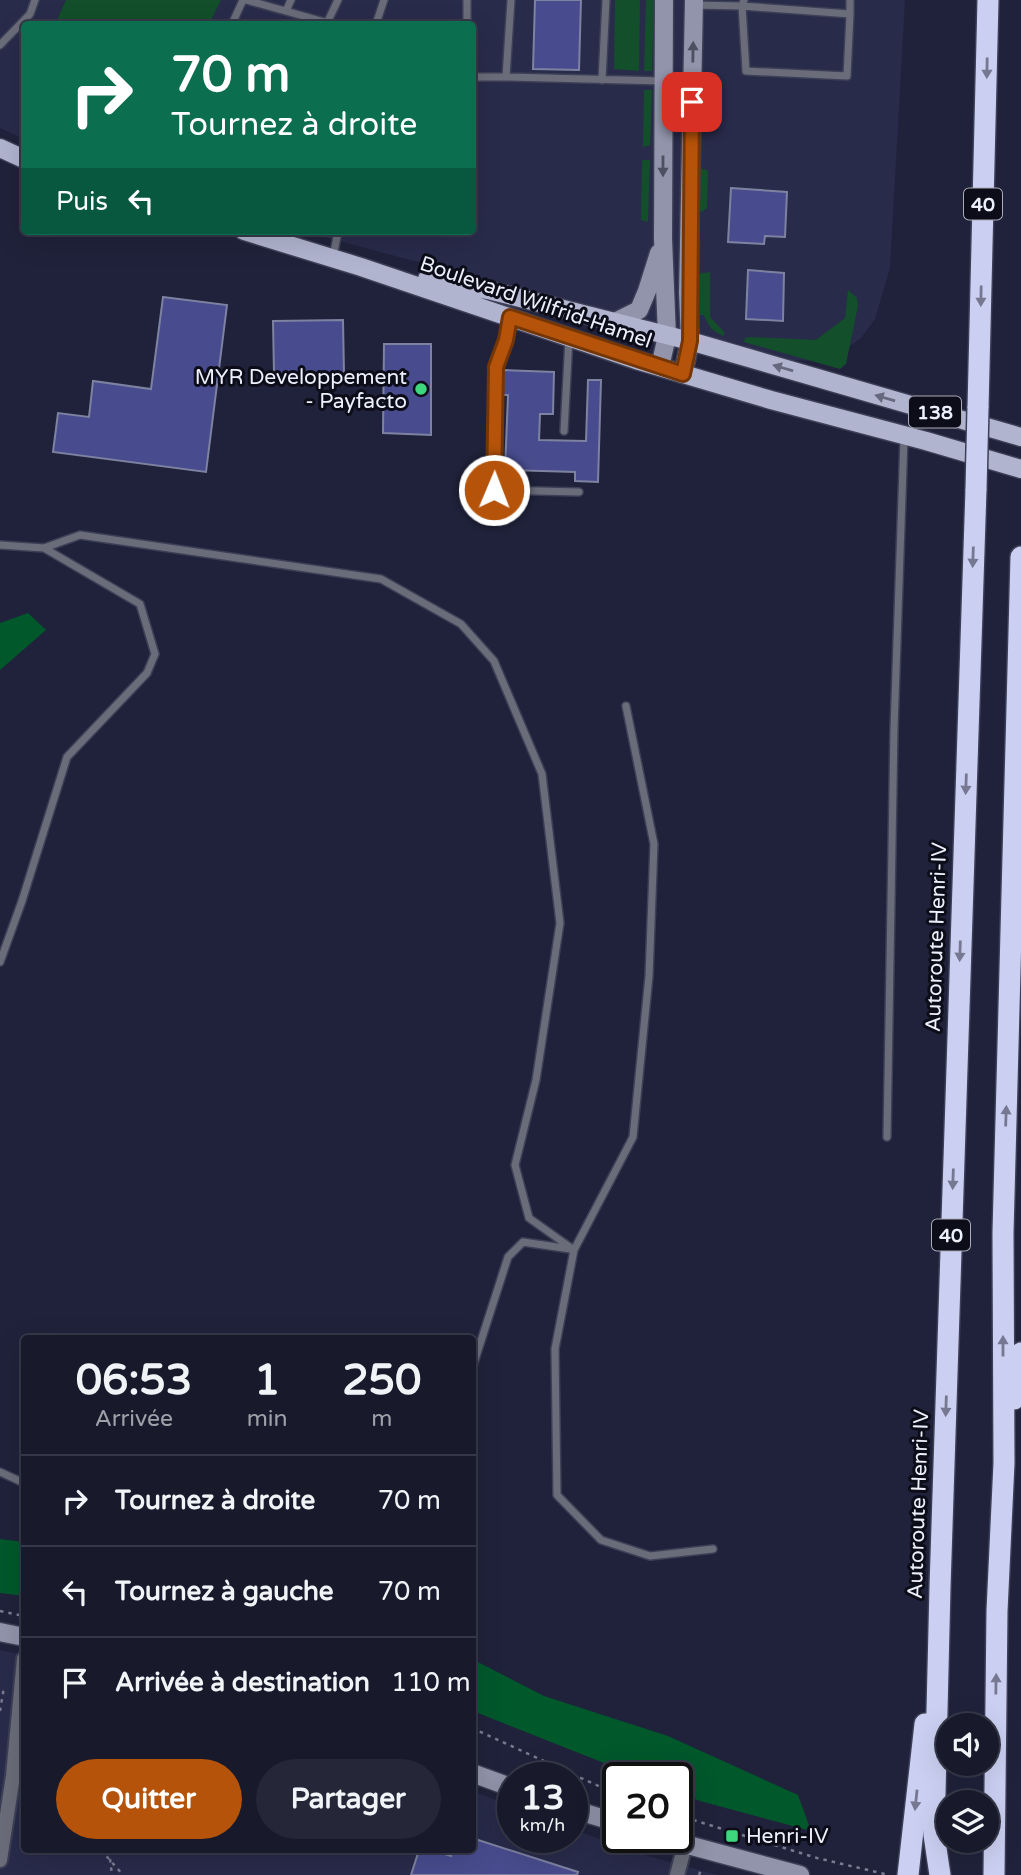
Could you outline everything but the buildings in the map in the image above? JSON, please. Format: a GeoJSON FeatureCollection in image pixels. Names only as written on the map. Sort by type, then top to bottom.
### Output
{"type":"FeatureCollection","features":[{"type":"Feature","properties":{"kind":"highway","name":"Autoroute Henri-IV"},"geometry":{"type":"LineString","coordinates":[[940,1875],[934,1835],[940,1587],[989,0]]}},
{"type":"Feature","properties":{"kind":"highway"},"geometry":{"type":"LineString","coordinates":[[994,1875],[997,1611],[1003,1463],[1003,1233],[1021,557]]}},
{"type":"Feature","properties":{"kind":"highway"},"geometry":{"type":"LineString","coordinates":[[1003,1463],[1021,1353]]}},
{"type":"Feature","properties":{"kind":"highway"},"geometry":{"type":"LineString","coordinates":[[908,1874],[940,1587]]}},
{"type":"Feature","properties":{"kind":"highway","name":"40"},"geometry":{"type":"LineString","coordinates":[[908,1874],[934,1835]]}},
{"type":"Feature","properties":{"kind":"main road"},"geometry":{"type":"LineString","coordinates":[[660,367],[667,336],[663,239],[664,0]]}},
{"type":"Feature","properties":{"kind":"main road"},"geometry":{"type":"LineString","coordinates":[[683,374],[690,341],[688,293],[694,2]]}},
{"type":"Feature","properties":{"kind":"main road"},"geometry":{"type":"LineString","coordinates":[[0,148],[21,158]]}},
{"type":"Feature","properties":{"kind":"main road","name":"Boulevard Wilfrid-Hamel"},"geometry":{"type":"LineString","coordinates":[[257,235],[660,367],[1021,469]]}},
{"type":"Feature","properties":{"kind":"main road"},"geometry":{"type":"LineString","coordinates":[[613,323],[639,310],[648,291],[663,239]]}},
{"type":"Feature","properties":{"kind":"main road","name":"Boulevard Wilfrid-Hamel"},"geometry":{"type":"LineString","coordinates":[[361,267],[492,291],[690,341],[1021,437]]}},
{"type":"Feature","properties":{"kind":"main road"},"geometry":{"type":"LineString","coordinates":[[0,1632],[21,1636]]}},
{"type":"Feature","properties":{"kind":"main road"},"geometry":{"type":"LineString","coordinates":[[476,1774],[497,1782]]}},
{"type":"Feature","properties":{"kind":"main road"},"geometry":{"type":"LineString","coordinates":[[693,1846],[800,1875]]}},
{"type":"Feature","properties":{"kind":"street"},"geometry":{"type":"LineString","coordinates":[[0,1860],[13,1776],[21,1691]]}},
{"type":"Feature","properties":{"kind":"street"},"geometry":{"type":"LineString","coordinates":[[677,1875],[683,1853]]}},
{"type":"Feature","properties":{"kind":"lane"},"geometry":{"type":"LineString","coordinates":[[23,21],[30,14],[35,0]]}},
{"type":"Feature","properties":{"kind":"lane"},"geometry":{"type":"LineString","coordinates":[[234,21],[245,0],[319,21]]}},
{"type":"Feature","properties":{"kind":"lane"},"geometry":{"type":"LineString","coordinates":[[286,11],[291,0]]}},
{"type":"Feature","properties":{"kind":"lane"},"geometry":{"type":"LineString","coordinates":[[330,21],[338,0]]}},
{"type":"Feature","properties":{"kind":"lane"},"geometry":{"type":"LineString","coordinates":[[377,21],[384,0]]}},
{"type":"Feature","properties":{"kind":"lane"},"geometry":{"type":"LineString","coordinates":[[467,0],[467,21]]}},
{"type":"Feature","properties":{"kind":"lane"},"geometry":{"type":"LineString","coordinates":[[506,77],[511,0]]}},
{"type":"Feature","properties":{"kind":"lane"},"geometry":{"type":"LineString","coordinates":[[602,80],[606,0]]}},
{"type":"Feature","properties":{"kind":"lane"},"geometry":{"type":"LineString","coordinates":[[743,3],[746,71],[847,76],[850,0]]}},
{"type":"Feature","properties":{"kind":"lane"},"geometry":{"type":"LineString","coordinates":[[694,2],[743,3],[850,14]]}},
{"type":"Feature","properties":{"kind":"lane"},"geometry":{"type":"LineString","coordinates":[[0,45],[21,23]]}},
{"type":"Feature","properties":{"kind":"lane"},"geometry":{"type":"LineString","coordinates":[[476,77],[663,81]]}},
{"type":"Feature","properties":{"kind":"lane"},"geometry":{"type":"LineString","coordinates":[[333,258],[337,235]]}},
{"type":"Feature","properties":{"kind":"lane"},"geometry":{"type":"LineString","coordinates":[[510,317],[506,340],[496,367],[494,490],[579,492]]}},
{"type":"Feature","properties":{"kind":"lane"},"geometry":{"type":"LineString","coordinates":[[564,431],[569,337]]}},
{"type":"Feature","properties":{"kind":"lane"},"geometry":{"type":"LineString","coordinates":[[887,1137],[893,770],[904,435]]}},
{"type":"Feature","properties":{"kind":"lane"},"geometry":{"type":"LineString","coordinates":[[0,545],[44,548],[80,535],[381,579],[461,624],[494,661],[542,774],[560,923],[536,1080],[515,1165],[529,1218],[574,1250]]}},
{"type":"Feature","properties":{"kind":"lane"},"geometry":{"type":"LineString","coordinates":[[0,962],[67,757],[147,673],[155,654],[140,604],[44,548]]}},
{"type":"Feature","properties":{"kind":"lane"},"geometry":{"type":"LineString","coordinates":[[626,706],[654,844],[649,976],[633,1137],[574,1250],[555,1349],[557,1495],[601,1540],[650,1556],[713,1549]]}},
{"type":"Feature","properties":{"kind":"lane"},"geometry":{"type":"LineString","coordinates":[[476,1357],[508,1257],[523,1242],[574,1250]]}},
{"type":"Feature","properties":{"kind":"lane"},"geometry":{"type":"LineString","coordinates":[[0,1472],[21,1482]]}},
{"type":"Feature","properties":{"kind":"path"},"geometry":{"type":"LineString","coordinates":[[0,1611],[21,1615]]}},
{"type":"Feature","properties":{"kind":"path"},"geometry":{"type":"LineString","coordinates":[[476,1730],[602,1788]]}},
{"type":"Feature","properties":{"kind":"path"},"geometry":{"type":"LineString","coordinates":[[693,1820],[817,1858],[908,1874]]}},
{"type":"Feature","properties":{"kind":"path"},"geometry":{"type":"LineString","coordinates":[[104,1853],[123,1875]]}},
{"type":"Feature","properties":{"kind":"path"},"geometry":{"type":"LineString","coordinates":[[110,1859],[111,1875]]}},
{"type":"Feature","properties":{"kind":"shaded area"},"geometry":{"type":"Polygon","coordinates":[[[0,0],[905,0],[890,268],[875,319],[861,338],[837,356],[818,361],[788,360],[316,235],[476,235],[476,21],[21,21],[21,138],[0,128],[0,0]]]}},
{"type":"Feature","properties":{"kind":"shaded area"},"geometry":{"type":"Polygon","coordinates":[[[0,1650],[21,1654],[21,1853],[476,1853],[476,1792],[497,1801],[497,1853],[588,1853],[588,1835],[602,1840],[602,1853],[638,1853],[718,1875],[0,1875],[0,1650]]]}},
{"type":"Feature","properties":{"kind":"green space"},"geometry":{"type":"Polygon","coordinates":[[[66,0],[221,0],[210,21],[56,21],[66,0]]]}},
{"type":"Feature","properties":{"kind":"green space"},"geometry":{"type":"Polygon","coordinates":[[[615,0],[640,0],[639,71],[614,69],[615,0]]]}},
{"type":"Feature","properties":{"kind":"green space"},"geometry":{"type":"Polygon","coordinates":[[[646,0],[654,0],[652,71],[644,71],[646,0]]]}},
{"type":"Feature","properties":{"kind":"green space"},"geometry":{"type":"Polygon","coordinates":[[[644,90],[652,90],[650,145],[643,147],[644,90]]]}},
{"type":"Feature","properties":{"kind":"green space"},"geometry":{"type":"Polygon","coordinates":[[[643,160],[650,160],[648,222],[641,220],[643,160]]]}},
{"type":"Feature","properties":{"kind":"green space"},"geometry":{"type":"Polygon","coordinates":[[[700,168],[708,173],[707,208],[702,212],[699,211],[700,168]]]}},
{"type":"Feature","properties":{"kind":"green space"},"geometry":{"type":"Polygon","coordinates":[[[710,272],[710,317],[724,332],[724,336],[711,328],[704,315],[699,315],[697,307],[698,274],[710,272]]]}},
{"type":"Feature","properties":{"kind":"green space"},"geometry":{"type":"Polygon","coordinates":[[[848,290],[857,298],[858,306],[846,364],[840,369],[744,342],[745,338],[750,337],[816,340],[845,318],[848,290]]]}},
{"type":"Feature","properties":{"kind":"green space"},"geometry":{"type":"Polygon","coordinates":[[[28,613],[46,630],[0,670],[0,623],[28,613]]]}},
{"type":"Feature","properties":{"kind":"green space"},"geometry":{"type":"Polygon","coordinates":[[[0,1539],[21,1542],[21,1596],[0,1593],[0,1539]]]}},
{"type":"Feature","properties":{"kind":"green space"},"geometry":{"type":"Polygon","coordinates":[[[476,1661],[544,1696],[668,1736],[798,1795],[811,1831],[693,1798],[693,1762],[602,1762],[476,1712],[476,1661]]]}},
{"type":"Feature","properties":{"kind":"place","name":"MYR Developpement - Payfacto"},"geometry":{"type":"Point","coordinates":[421,389]}},
{"type":"Feature","properties":{"kind":"place","name":"Henri-IV"},"geometry":{"type":"Point","coordinates":[732,1836]}},
{"type":"Feature","properties":{"kind":"route"},"geometry":{"type":"LineString","coordinates":[[494,490],[496,367],[506,340],[510,317],[683,374],[690,341],[688,293],[692,102]]}}]}
